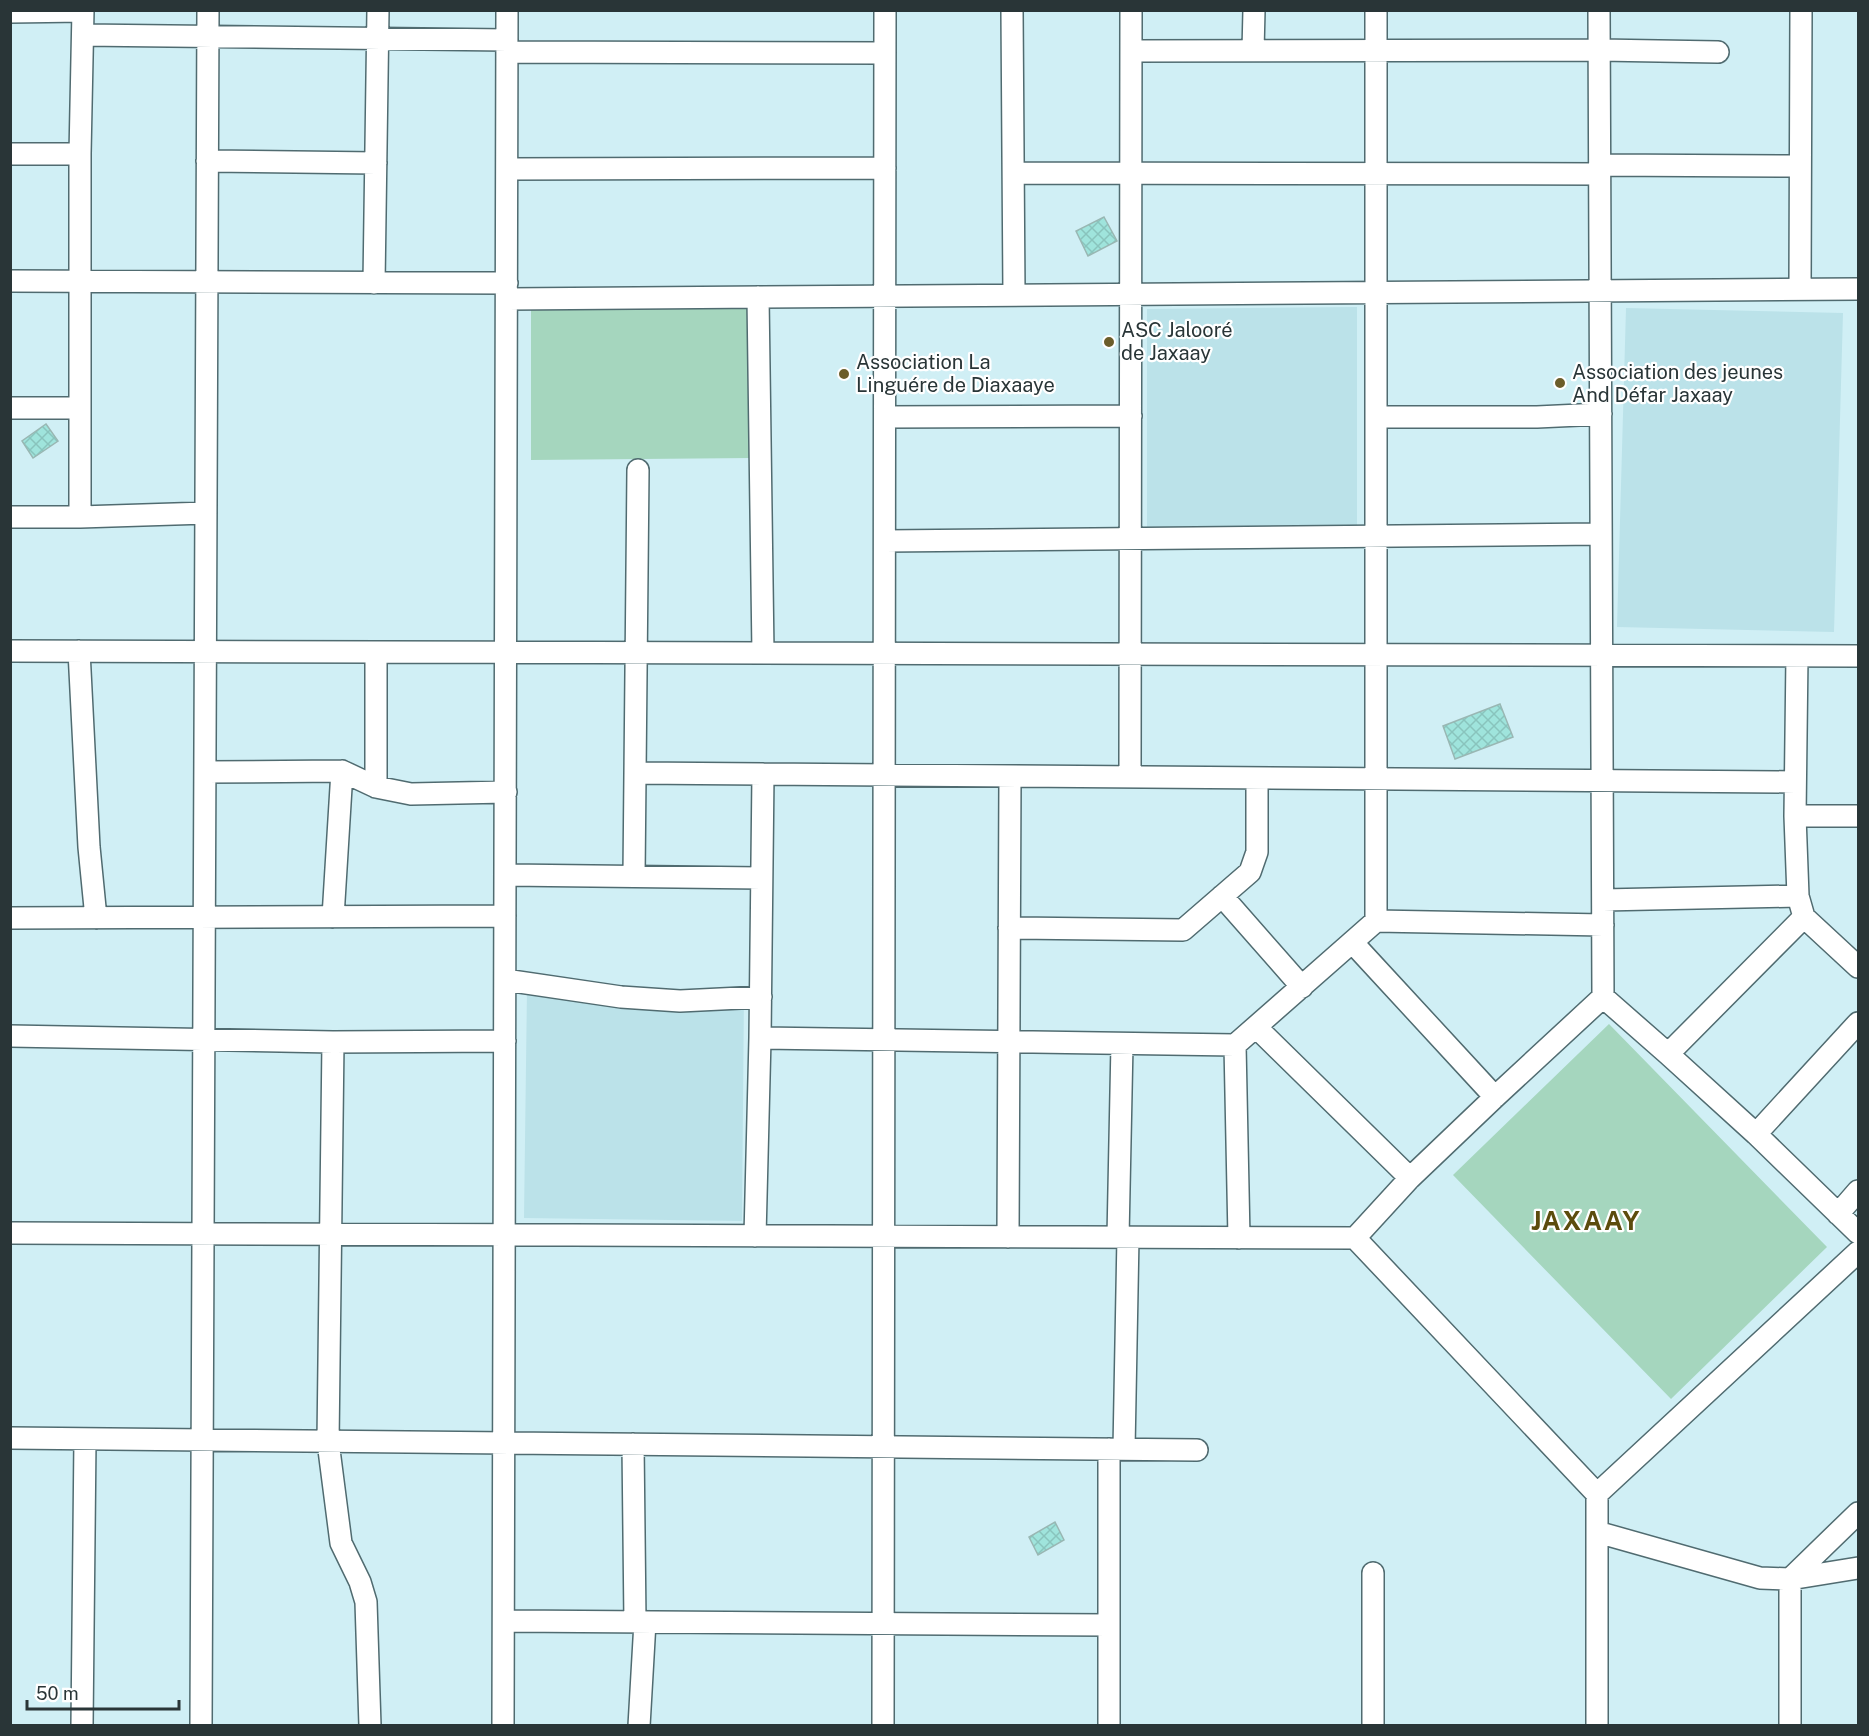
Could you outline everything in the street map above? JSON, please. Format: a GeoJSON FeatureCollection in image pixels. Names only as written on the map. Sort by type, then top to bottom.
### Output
{"type":"FeatureCollection","features":[{"type":"Feature","properties":{"kind":"street"},"geometry":{"type":"LineString","coordinates":[[201,1725],[208,10]]}},
{"type":"Feature","properties":{"kind":"street"},"geometry":{"type":"LineString","coordinates":[[375,283],[378,10]]}},
{"type":"Feature","properties":{"kind":"street"},"geometry":{"type":"LineString","coordinates":[[503,1725],[507,10]]}},
{"type":"Feature","properties":{"kind":"street"},"geometry":{"type":"LineString","coordinates":[[883,1725],[885,10]]}},
{"type":"Feature","properties":{"kind":"street"},"geometry":{"type":"LineString","coordinates":[[1012,10],[1014,295]]}},
{"type":"Feature","properties":{"kind":"street"},"geometry":{"type":"LineString","coordinates":[[1131,10],[1131,777]]}},
{"type":"Feature","properties":{"kind":"street"},"geometry":{"type":"LineString","coordinates":[[1253,51],[1254,10]]}},
{"type":"Feature","properties":{"kind":"street"},"geometry":{"type":"LineString","coordinates":[[1376,10],[1376,921]]}},
{"type":"Feature","properties":{"kind":"street"},"geometry":{"type":"LineString","coordinates":[[1355,1238],[1410,1178],[1603,997],[1599,10]]}},
{"type":"Feature","properties":{"kind":"street"},"geometry":{"type":"LineString","coordinates":[[1800,289],[1801,10]]}},
{"type":"Feature","properties":{"kind":"street"},"geometry":{"type":"LineString","coordinates":[[10,12],[83,11],[80,154],[80,517]]}},
{"type":"Feature","properties":{"kind":"street"},"geometry":{"type":"LineString","coordinates":[[83,35],[378,39],[507,46],[885,53]]}},
{"type":"Feature","properties":{"kind":"street"},"geometry":{"type":"LineString","coordinates":[[1131,51],[1718,52]]}},
{"type":"Feature","properties":{"kind":"street"},"geometry":{"type":"LineString","coordinates":[[10,154],[80,154]]}},
{"type":"Feature","properties":{"kind":"street"},"geometry":{"type":"LineString","coordinates":[[207,161],[376,163]]}},
{"type":"Feature","properties":{"kind":"street"},"geometry":{"type":"LineString","coordinates":[[1014,173],[1376,173],[1800,166]]}},
{"type":"Feature","properties":{"kind":"street"},"geometry":{"type":"LineString","coordinates":[[507,169],[885,168]]}},
{"type":"Feature","properties":{"kind":"street"},"geometry":{"type":"LineString","coordinates":[[10,281],[375,283],[507,291],[758,297],[1858,289]]}},
{"type":"Feature","properties":{"kind":"street"},"geometry":{"type":"LineString","coordinates":[[758,297],[763,653]]}},
{"type":"Feature","properties":{"kind":"street"},"geometry":{"type":"LineString","coordinates":[[10,408],[80,408]]}},
{"type":"Feature","properties":{"kind":"street"},"geometry":{"type":"LineString","coordinates":[[1376,417],[1537,417],[1601,414]]}},
{"type":"Feature","properties":{"kind":"street"},"geometry":{"type":"LineString","coordinates":[[885,417],[1131,416]]}},
{"type":"Feature","properties":{"kind":"street"},"geometry":{"type":"LineString","coordinates":[[634,876],[638,470]]}},
{"type":"Feature","properties":{"kind":"street"},"geometry":{"type":"LineString","coordinates":[[10,517],[206,513]]}},
{"type":"Feature","properties":{"kind":"street"},"geometry":{"type":"LineString","coordinates":[[885,541],[1601,534]]}},
{"type":"Feature","properties":{"kind":"street"},"geometry":{"type":"LineString","coordinates":[[10,651],[1858,656]]}},
{"type":"Feature","properties":{"kind":"street"},"geometry":{"type":"LineString","coordinates":[[80,651],[89,847],[96,918]]}},
{"type":"Feature","properties":{"kind":"street"},"geometry":{"type":"LineString","coordinates":[[376,652],[376,787]]}},
{"type":"Feature","properties":{"kind":"street"},"geometry":{"type":"LineString","coordinates":[[1797,656],[1795,816],[1798,896],[1804,917],[1856,960]]}},
{"type":"Feature","properties":{"kind":"street"},"geometry":{"type":"LineString","coordinates":[[205,772],[342,771],[376,787],[411,794],[506,792]]}},
{"type":"Feature","properties":{"kind":"street"},"geometry":{"type":"LineString","coordinates":[[333,917],[342,771]]}},
{"type":"Feature","properties":{"kind":"street"},"geometry":{"type":"LineString","coordinates":[[635,773],[1795,782]]}},
{"type":"Feature","properties":{"kind":"street"},"geometry":{"type":"LineString","coordinates":[[755,1236],[763,774]]}},
{"type":"Feature","properties":{"kind":"street"},"geometry":{"type":"LineString","coordinates":[[1008,1237],[1010,776]]}},
{"type":"Feature","properties":{"kind":"street"},"geometry":{"type":"LineString","coordinates":[[1009,928],[1183,930],[1250,872],[1257,852],[1257,778]]}},
{"type":"Feature","properties":{"kind":"street"},"geometry":{"type":"LineString","coordinates":[[1795,816],[1858,816]]}},
{"type":"Feature","properties":{"kind":"street"},"geometry":{"type":"LineString","coordinates":[[506,875],[761,878]]}},
{"type":"Feature","properties":{"kind":"street"},"geometry":{"type":"LineString","coordinates":[[1222,896],[1302,987]]}},
{"type":"Feature","properties":{"kind":"street"},"geometry":{"type":"LineString","coordinates":[[1603,900],[1798,896]]}},
{"type":"Feature","properties":{"kind":"street"},"geometry":{"type":"LineString","coordinates":[[10,918],[505,916]]}},
{"type":"Feature","properties":{"kind":"street"},"geometry":{"type":"LineString","coordinates":[[1668,1054],[1804,917]]}},
{"type":"Feature","properties":{"kind":"street"},"geometry":{"type":"LineString","coordinates":[[760,1038],[1235,1045],[1376,921],[1603,925]]}},
{"type":"Feature","properties":{"kind":"street"},"geometry":{"type":"LineString","coordinates":[[1352,942],[1495,1097]]}},
{"type":"Feature","properties":{"kind":"street"},"geometry":{"type":"LineString","coordinates":[[505,980],[621,997],[669,1000],[760,997]]}},
{"type":"Feature","properties":{"kind":"street"},"geometry":{"type":"LineString","coordinates":[[1603,997],[1756,1134],[1858,1233]]}},
{"type":"Feature","properties":{"kind":"street"},"geometry":{"type":"LineString","coordinates":[[1756,1134],[1858,1023]]}},
{"type":"Feature","properties":{"kind":"street"},"geometry":{"type":"LineString","coordinates":[[1256,1027],[1410,1178]]}},
{"type":"Feature","properties":{"kind":"street"},"geometry":{"type":"LineString","coordinates":[[10,1036],[333,1042],[505,1041]]}},
{"type":"Feature","properties":{"kind":"street"},"geometry":{"type":"LineString","coordinates":[[333,1042],[328,1442],[340,1543],[360,1582],[366,1602],[370,1725]]}},
{"type":"Feature","properties":{"kind":"street"},"geometry":{"type":"LineString","coordinates":[[1109,1725],[1109,1625],[1123,1237],[1122,1044]]}},
{"type":"Feature","properties":{"kind":"street"},"geometry":{"type":"LineString","coordinates":[[1235,1045],[1239,1238]]}},
{"type":"Feature","properties":{"kind":"street"},"geometry":{"type":"LineString","coordinates":[[1838,1214],[1858,1191]]}},
{"type":"Feature","properties":{"kind":"street"},"geometry":{"type":"LineString","coordinates":[[10,1233],[1355,1238],[1597,1494],[1597,1725]]}},
{"type":"Feature","properties":{"kind":"street"},"geometry":{"type":"LineString","coordinates":[[1597,1494],[1856,1262]]}},
{"type":"Feature","properties":{"kind":"street"},"geometry":{"type":"LineString","coordinates":[[10,1438],[1197,1450]]}},
{"type":"Feature","properties":{"kind":"street"},"geometry":{"type":"LineString","coordinates":[[82,1725],[85,1439]]}},
{"type":"Feature","properties":{"kind":"street"},"geometry":{"type":"LineString","coordinates":[[633,1444],[640,1622],[639,1725]]}},
{"type":"Feature","properties":{"kind":"street"},"geometry":{"type":"LineString","coordinates":[[1790,1725],[1790,1579],[1858,1513]]}},
{"type":"Feature","properties":{"kind":"street"},"geometry":{"type":"LineString","coordinates":[[1597,1532],[1760,1578],[1790,1579],[1858,1568]]}},
{"type":"Feature","properties":{"kind":"street"},"geometry":{"type":"LineString","coordinates":[[1373,1573],[1373,1725]]}},
{"type":"Feature","properties":{"kind":"street"},"geometry":{"type":"LineString","coordinates":[[504,1621],[1109,1625]]}},
{"type":"Feature","properties":{"kind":"shaded area"},"geometry":{"type":"Polygon","coordinates":[[[1357,307],[1357,528],[1147,529],[1147,309],[1357,307]]]}},
{"type":"Feature","properties":{"kind":"shaded area"},"geometry":{"type":"Polygon","coordinates":[[[1626,308],[1843,313],[1834,632],[1617,627],[1626,308]]]}},
{"type":"Feature","properties":{"kind":"shaded area"},"geometry":{"type":"Polygon","coordinates":[[[527,989],[744,990],[742,1221],[524,1218],[527,989]]]}},
{"type":"Feature","properties":{"kind":"green space"},"geometry":{"type":"Polygon","coordinates":[[[750,305],[751,458],[531,460],[531,307],[750,305]]]}},
{"type":"Feature","properties":{"kind":"green space"},"geometry":{"type":"Polygon","coordinates":[[[1609,1024],[1827,1247],[1671,1399],[1453,1175],[1609,1024]]]}},
{"type":"Feature","properties":{"kind":"building"},"geometry":{"type":"Polygon","coordinates":[[[1104,217],[1117,241],[1088,256],[1076,231],[1104,217]]]}},
{"type":"Feature","properties":{"kind":"building"},"geometry":{"type":"Polygon","coordinates":[[[46,424],[58,441],[33,458],[22,441],[46,424]]]}},
{"type":"Feature","properties":{"kind":"building"},"geometry":{"type":"Polygon","coordinates":[[[1500,704],[1513,737],[1455,759],[1443,726],[1500,704]]]}},
{"type":"Feature","properties":{"kind":"building"},"geometry":{"type":"Polygon","coordinates":[[[1055,1522],[1064,1540],[1038,1555],[1029,1537],[1055,1522]]]}},
{"type":"Feature","properties":{"kind":"place","name":"ASC Jalooré de Jaxaay"},"geometry":{"type":"Point","coordinates":[1109,342]}},
{"type":"Feature","properties":{"kind":"place","name":"Association La Linguére de Diaxaaye"},"geometry":{"type":"Point","coordinates":[844,374]}},
{"type":"Feature","properties":{"kind":"place","name":"Association des jeunes And Défar Jaxaay"},"geometry":{"type":"Point","coordinates":[1560,383]}},
{"type":"Feature","properties":{"kind":"district","name":"JAXAAY"},"geometry":{"type":"Point","coordinates":[1586,1221]}}]}
